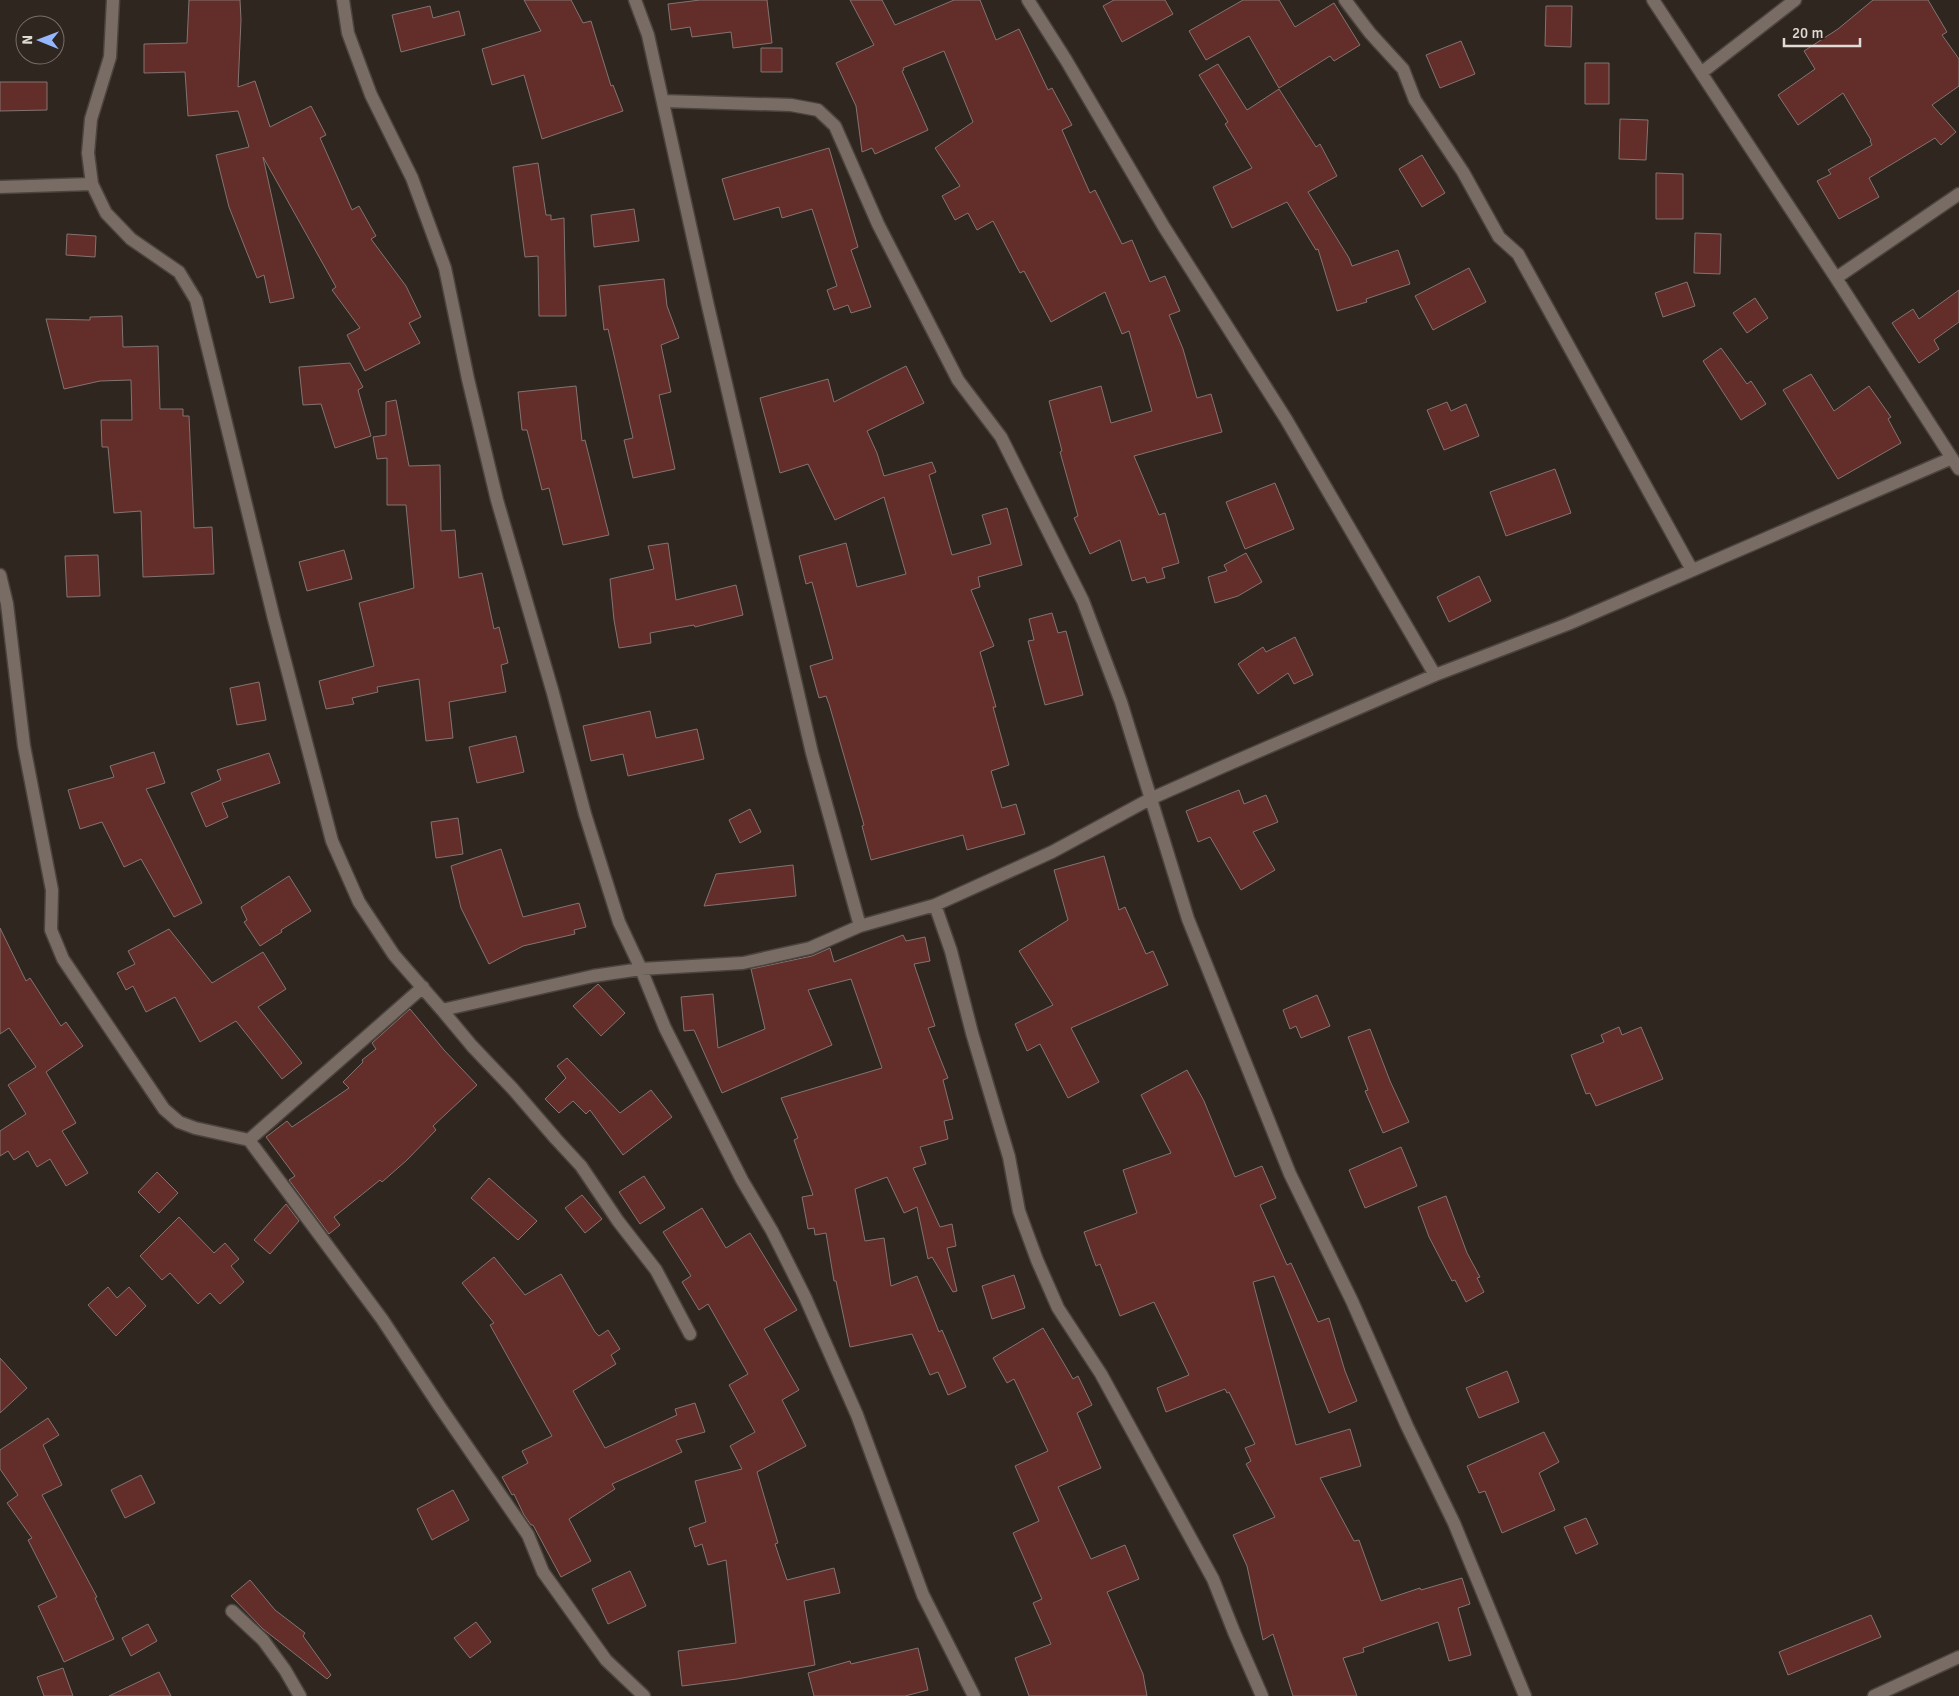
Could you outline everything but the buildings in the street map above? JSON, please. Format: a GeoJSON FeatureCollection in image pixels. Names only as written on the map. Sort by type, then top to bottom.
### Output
{"type":"FeatureCollection","features":[{"type":"Feature","properties":{"kind":"street"},"geometry":{"type":"LineString","coordinates":[[114,0],[110,57],[92,119],[88,153],[92,184],[106,213],[131,239],[179,272],[196,300],[274,619],[332,841],[360,902],[394,954],[472,1046],[581,1166],[618,1221],[656,1270],[690,1334]]}},
{"type":"Feature","properties":{"kind":"street"},"geometry":{"type":"LineString","coordinates":[[343,0],[348,33],[371,95],[412,178],[445,268],[468,379],[498,500],[585,814],[619,922],[641,969],[664,1028],[742,1180],[772,1231],[805,1296],[857,1415],[923,1595],[974,1696]]}},
{"type":"Feature","properties":{"kind":"street"},"geometry":{"type":"LineString","coordinates":[[635,0],[648,35],[759,530],[812,753],[860,926]]}},
{"type":"Feature","properties":{"kind":"street"},"geometry":{"type":"LineString","coordinates":[[1028,0],[1066,60],[1164,227],[1286,419],[1435,675]]}},
{"type":"Feature","properties":{"kind":"street"},"geometry":{"type":"LineString","coordinates":[[1345,0],[1370,34],[1402,69],[1415,100],[1463,172],[1499,237],[1518,254],[1692,570]]}},
{"type":"Feature","properties":{"kind":"street"},"geometry":{"type":"LineString","coordinates":[[1653,0],[1959,469]]}},
{"type":"Feature","properties":{"kind":"street"},"geometry":{"type":"LineString","coordinates":[[1701,73],[1795,0]]}},
{"type":"Feature","properties":{"kind":"street"},"geometry":{"type":"LineString","coordinates":[[663,101],[791,105],[818,110],[835,126],[878,224],[958,380],[1001,437],[1083,601],[1121,702],[1188,918],[1290,1174],[1352,1301],[1407,1426],[1454,1523],[1525,1696]]}},
{"type":"Feature","properties":{"kind":"street"},"geometry":{"type":"LineString","coordinates":[[0,186],[92,184]]}},
{"type":"Feature","properties":{"kind":"street"},"geometry":{"type":"LineString","coordinates":[[1836,278],[1959,194]]}},
{"type":"Feature","properties":{"kind":"street"},"geometry":{"type":"LineString","coordinates":[[442,1010],[593,976],[641,969],[742,963],[810,948],[860,926],[935,905],[1052,852],[1150,800],[1435,675],[1568,624],[1952,458]]}},
{"type":"Feature","properties":{"kind":"street"},"geometry":{"type":"LineString","coordinates":[[0,575],[7,604],[24,746],[52,890],[51,930],[63,960],[164,1109],[179,1122],[195,1128],[249,1140],[382,1319],[528,1535],[542,1572],[606,1660],[644,1696]]}},
{"type":"Feature","properties":{"kind":"street"},"geometry":{"type":"LineString","coordinates":[[935,905],[1010,1158],[1020,1211],[1038,1260],[1058,1308],[1101,1374],[1213,1579],[1262,1696]]}},
{"type":"Feature","properties":{"kind":"street"},"geometry":{"type":"LineString","coordinates":[[249,1140],[423,987]]}},
{"type":"Feature","properties":{"kind":"street"},"geometry":{"type":"LineString","coordinates":[[232,1611],[263,1640],[285,1670],[300,1696]]}},
{"type":"Feature","properties":{"kind":"street"},"geometry":{"type":"LineString","coordinates":[[1874,1696],[1959,1657]]}}]}
